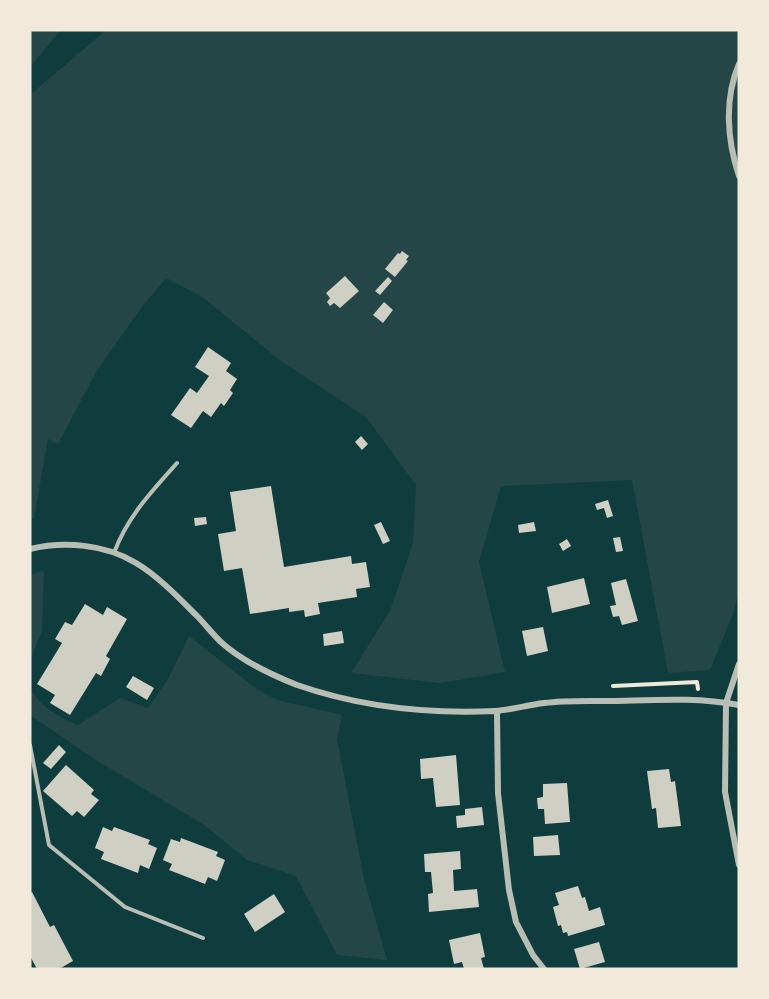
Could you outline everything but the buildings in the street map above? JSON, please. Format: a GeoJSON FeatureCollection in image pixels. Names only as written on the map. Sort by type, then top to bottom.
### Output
{"type":"FeatureCollection","features":[{"type":"Feature","properties":{"kind":"street"},"geometry":{"type":"LineString","coordinates":[[739,64],[731,88],[728,120],[739,176]]}},
{"type":"Feature","properties":{"kind":"street"},"geometry":{"type":"LineString","coordinates":[[30,549],[79,544],[135,562],[197,616],[223,644],[270,673],[334,697],[404,709],[453,711],[497,711],[545,702],[699,699],[739,705]]}},
{"type":"Feature","properties":{"kind":"street"},"geometry":{"type":"LineString","coordinates":[[739,664],[726,703],[725,792],[739,865]]}},
{"type":"Feature","properties":{"kind":"street"},"geometry":{"type":"LineString","coordinates":[[497,711],[498,793],[509,890],[516,922],[533,955],[544,969]]}},
{"type":"Feature","properties":{"kind":"lane"},"geometry":{"type":"LineString","coordinates":[[113,554],[122,531],[135,511],[177,463]]}},
{"type":"Feature","properties":{"kind":"lane"},"geometry":{"type":"LineString","coordinates":[[30,745],[49,845],[125,907],[203,938]]}},
{"type":"Feature","properties":{"kind":"path"},"geometry":{"type":"LineString","coordinates":[[602,687],[697,682],[699,699]]}},
{"type":"Feature","properties":{"kind":"shaded area"},"geometry":{"type":"Polygon","coordinates":[[[30,30],[61,30],[30,67],[30,30]]]}},
{"type":"Feature","properties":{"kind":"shaded area"},"geometry":{"type":"Polygon","coordinates":[[[106,30],[739,30],[739,592],[733,614],[710,670],[668,673],[632,480],[501,486],[479,562],[505,672],[440,683],[351,673],[390,611],[413,543],[416,485],[366,417],[281,361],[201,296],[166,278],[141,308],[96,372],[58,444],[48,439],[34,518],[30,519],[30,95],[106,30]]]}},
{"type":"Feature","properties":{"kind":"shaded area"},"geometry":{"type":"Polygon","coordinates":[[[44,570],[42,631],[30,659],[30,575],[44,570]]]}},
{"type":"Feature","properties":{"kind":"shaded area"},"geometry":{"type":"Polygon","coordinates":[[[189,636],[258,690],[277,700],[342,715],[337,739],[364,879],[387,960],[337,955],[296,876],[247,860],[203,824],[96,760],[30,715],[30,688],[39,701],[51,711],[78,725],[120,698],[148,708],[168,679],[189,636]]]}}]}
